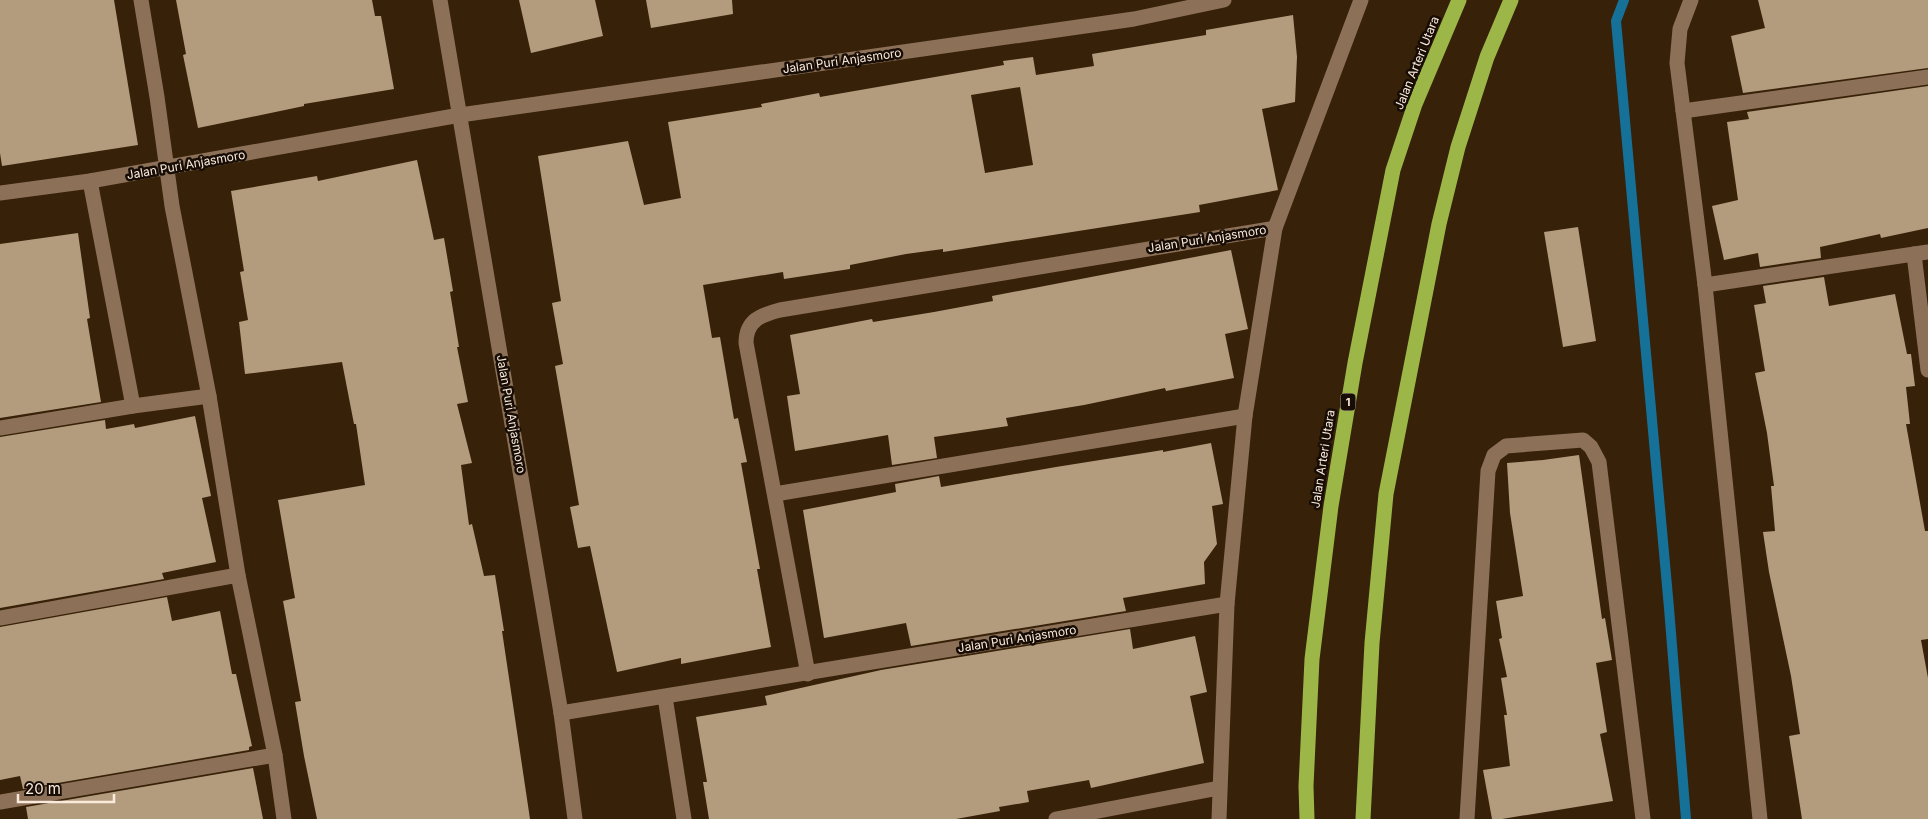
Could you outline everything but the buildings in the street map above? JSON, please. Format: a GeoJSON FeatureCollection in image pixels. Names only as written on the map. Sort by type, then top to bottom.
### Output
{"type":"FeatureCollection","features":[{"type":"Feature","properties":{"kind":"highway","name":"Jalan Arteri Utara"},"geometry":{"type":"LineString","coordinates":[[1308,819],[1306,786],[1312,658],[1330,506],[1355,363],[1393,170],[1415,104],[1459,0]]}},
{"type":"Feature","properties":{"kind":"highway"},"geometry":{"type":"LineString","coordinates":[[1363,819],[1372,643],[1386,494],[1439,224],[1458,147],[1487,56],[1511,0]]}},
{"type":"Feature","properties":{"kind":"street"},"geometry":{"type":"LineString","coordinates":[[141,0],[172,206],[209,396],[238,575],[275,755],[284,819]]}},
{"type":"Feature","properties":{"kind":"street","name":"Jalan Puri Anjasmoro"},"geometry":{"type":"LineString","coordinates":[[440,0],[561,713],[574,819]]}},
{"type":"Feature","properties":{"kind":"street","name":"Jalan Puri Anjasmoro"},"geometry":{"type":"LineString","coordinates":[[0,193],[90,181],[460,116],[1134,19],[1224,0]]}},
{"type":"Feature","properties":{"kind":"street"},"geometry":{"type":"LineString","coordinates":[[1219,819],[1226,604],[1245,416],[1275,228],[1361,0]]}},
{"type":"Feature","properties":{"kind":"street"},"geometry":{"type":"LineString","coordinates":[[1691,0],[1680,29],[1677,63],[1705,285],[1760,819]]}},
{"type":"Feature","properties":{"kind":"street"},"geometry":{"type":"LineString","coordinates":[[1683,112],[1928,77]]}},
{"type":"Feature","properties":{"kind":"street"},"geometry":{"type":"LineString","coordinates":[[90,181],[134,406]]}},
{"type":"Feature","properties":{"kind":"street","name":"Jalan Puri Anjasmoro"},"geometry":{"type":"LineString","coordinates":[[808,674],[746,343],[746,332],[758,317],[780,310],[1275,228]]}},
{"type":"Feature","properties":{"kind":"street"},"geometry":{"type":"LineString","coordinates":[[1705,285],[1921,253],[1928,370]]}},
{"type":"Feature","properties":{"kind":"street"},"geometry":{"type":"LineString","coordinates":[[0,428],[209,396]]}},
{"type":"Feature","properties":{"kind":"street"},"geometry":{"type":"LineString","coordinates":[[774,494],[1245,416]]}},
{"type":"Feature","properties":{"kind":"street"},"geometry":{"type":"LineString","coordinates":[[1467,819],[1488,471],[1494,455],[1506,446],[1583,440],[1591,447],[1599,462],[1644,819]]}},
{"type":"Feature","properties":{"kind":"street"},"geometry":{"type":"LineString","coordinates":[[0,618],[238,575]]}},
{"type":"Feature","properties":{"kind":"street","name":"Jalan Puri Anjasmoro"},"geometry":{"type":"LineString","coordinates":[[561,713],[1226,604]]}},
{"type":"Feature","properties":{"kind":"street"},"geometry":{"type":"LineString","coordinates":[[665,697],[684,819]]}},
{"type":"Feature","properties":{"kind":"street"},"geometry":{"type":"LineString","coordinates":[[0,802],[275,755]]}},
{"type":"Feature","properties":{"kind":"street"},"geometry":{"type":"LineString","coordinates":[[1056,819],[1219,788]]}},
{"type":"Feature","properties":{"kind":"waterway"},"geometry":{"type":"LineString","coordinates":[[1624,0],[1616,21],[1669,608],[1686,819]]}}]}
